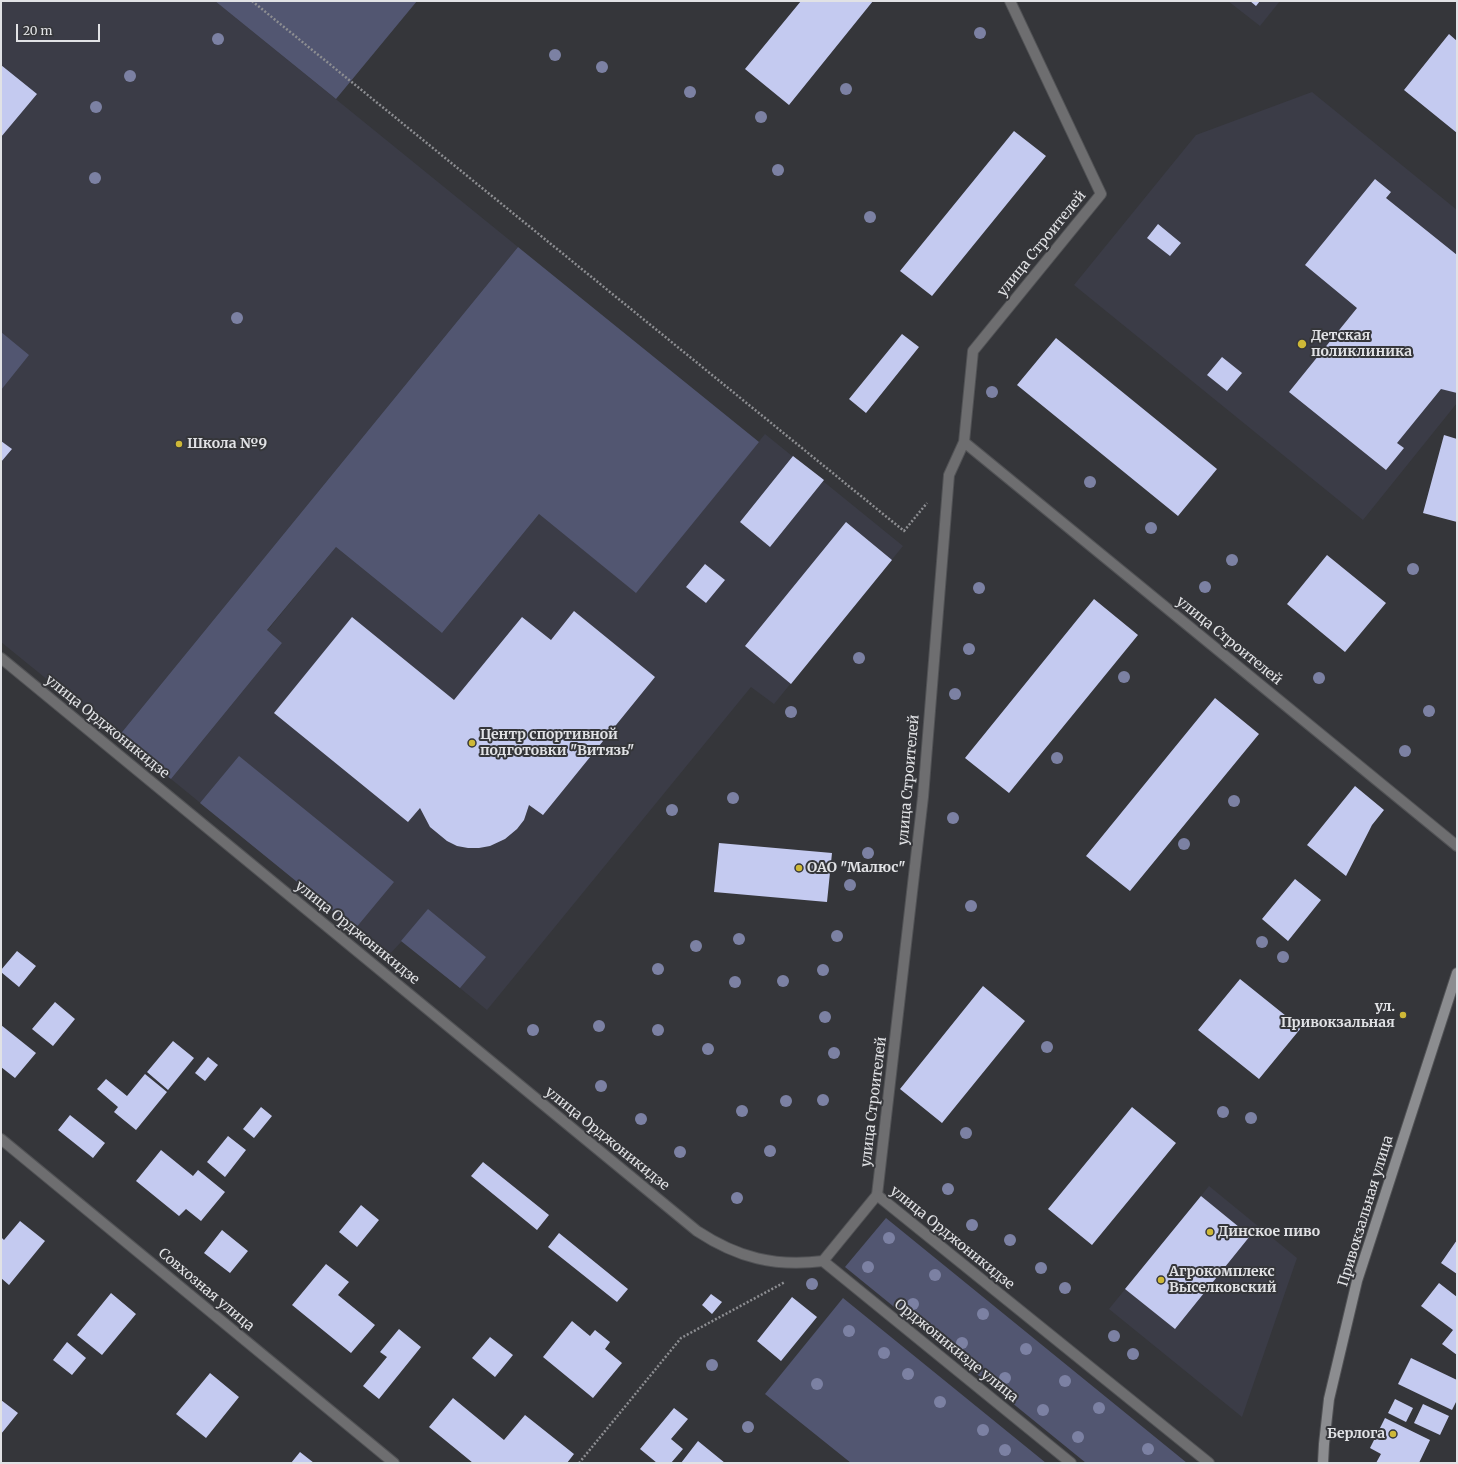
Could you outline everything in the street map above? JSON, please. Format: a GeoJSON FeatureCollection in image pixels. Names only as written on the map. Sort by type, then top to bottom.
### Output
{"type":"FeatureCollection","features":[{"type":"Feature","properties":{"kind":"main road","name":"Привокзальная улица"},"geometry":{"type":"LineString","coordinates":[[1323,1463],[1329,1400],[1357,1281],[1457,973]]}},
{"type":"Feature","properties":{"kind":"street","name":"улица Строителей"},"geometry":{"type":"LineString","coordinates":[[877,1195],[922,797],[949,476],[964,442],[973,351],[1101,194],[1010,1]]}},
{"type":"Feature","properties":{"kind":"street","name":"улица Строителей"},"geometry":{"type":"LineString","coordinates":[[964,442],[1457,846]]}},
{"type":"Feature","properties":{"kind":"street","name":"улица Орджоникидзе"},"geometry":{"type":"LineString","coordinates":[[1,658],[698,1231],[714,1242],[748,1256],[766,1261],[804,1263],[823,1261],[877,1195],[1210,1463]]}},
{"type":"Feature","properties":{"kind":"street","name":"Совхозная улица"},"geometry":{"type":"LineString","coordinates":[[1,1139],[394,1463]]}},
{"type":"Feature","properties":{"kind":"street","name":"Орджоникизде улица"},"geometry":{"type":"LineString","coordinates":[[823,1261],[1071,1463]]}},
{"type":"Feature","properties":{"kind":"path"},"geometry":{"type":"LineString","coordinates":[[252,1],[904,531],[949,476]]}},
{"type":"Feature","properties":{"kind":"path"},"geometry":{"type":"LineString","coordinates":[[579,1463],[681,1338],[783,1284],[804,1263]]}},
{"type":"Feature","properties":{"kind":"shaded area","name":"Школа №9"},"geometry":{"type":"Polygon","coordinates":[[[1,1],[215,1],[518,247],[118,737],[1,642],[1,1]]]}},
{"type":"Feature","properties":{"kind":"shaded area"},"geometry":{"type":"Polygon","coordinates":[[[215,1],[417,1],[336,99],[215,1]]]}},
{"type":"Feature","properties":{"kind":"shaded area"},"geometry":{"type":"Polygon","coordinates":[[[1228,1],[1280,1],[1260,26],[1228,1]]]}},
{"type":"Feature","properties":{"kind":"shaded area","name":"Детская поликлиника"},"geometry":{"type":"Polygon","coordinates":[[[1312,92],[1457,210],[1457,403],[1363,520],[1074,285],[1196,135],[1312,92]]]}},
{"type":"Feature","properties":{"kind":"shaded area"},"geometry":{"type":"Polygon","coordinates":[[[518,247],[759,442],[636,593],[539,514],[442,633],[336,547],[267,630],[282,643],[171,779],[118,737],[518,247]]]}},
{"type":"Feature","properties":{"kind":"shaded area"},"geometry":{"type":"Polygon","coordinates":[[[1,332],[29,355],[1,390],[1,332]]]}},
{"type":"Feature","properties":{"kind":"shaded area"},"geometry":{"type":"Polygon","coordinates":[[[765,434],[903,546],[774,704],[751,687],[487,1010],[402,941],[388,956],[171,779],[282,643],[267,631],[336,547],[442,633],[539,514],[636,592],[765,434]]]}},
{"type":"Feature","properties":{"kind":"shaded area"},"geometry":{"type":"Polygon","coordinates":[[[239,756],[394,882],[355,929],[200,803],[239,756]]]}},
{"type":"Feature","properties":{"kind":"shaded area"},"geometry":{"type":"Polygon","coordinates":[[[428,909],[486,957],[460,988],[401,941],[428,909]]]}},
{"type":"Feature","properties":{"kind":"shaded area"},"geometry":{"type":"Polygon","coordinates":[[[1209,1186],[1297,1258],[1242,1417],[1109,1309],[1209,1186]]]}},
{"type":"Feature","properties":{"kind":"shaded area"},"geometry":{"type":"Polygon","coordinates":[[[886,1218],[1187,1463],[1086,1463],[845,1267],[886,1218]]]}},
{"type":"Feature","properties":{"kind":"shaded area"},"geometry":{"type":"Polygon","coordinates":[[[843,1298],[1046,1463],[851,1463],[765,1394],[843,1298]]]}},
{"type":"Feature","properties":{"kind":"building"},"geometry":{"type":"Polygon","coordinates":[[[801,1],[873,1],[789,105],[745,69],[801,1]]]}},
{"type":"Feature","properties":{"kind":"building"},"geometry":{"type":"Polygon","coordinates":[[[1250,1],[1260,1],[1256,6],[1250,1]]]}},
{"type":"Feature","properties":{"kind":"building"},"geometry":{"type":"Polygon","coordinates":[[[1449,34],[1457,41],[1457,133],[1404,90],[1449,34]]]}},
{"type":"Feature","properties":{"kind":"building"},"geometry":{"type":"Polygon","coordinates":[[[1,65],[37,94],[1,137],[1,65]]]}},
{"type":"Feature","properties":{"kind":"building"},"geometry":{"type":"Polygon","coordinates":[[[1014,131],[1046,156],[932,296],[900,271],[1014,131]]]}},
{"type":"Feature","properties":{"kind":"building"},"geometry":{"type":"Polygon","coordinates":[[[1375,179],[1391,192],[1386,198],[1457,255],[1457,393],[1441,389],[1397,443],[1404,448],[1386,470],[1289,392],[1357,308],[1305,265],[1375,179]]]}},
{"type":"Feature","properties":{"kind":"building"},"geometry":{"type":"Polygon","coordinates":[[[1158,224],[1181,243],[1170,256],[1147,238],[1158,224]]]}},
{"type":"Feature","properties":{"kind":"building"},"geometry":{"type":"Polygon","coordinates":[[[902,334],[919,347],[866,413],[849,399],[902,334]]]}},
{"type":"Feature","properties":{"kind":"building"},"geometry":{"type":"Polygon","coordinates":[[[1056,338],[1217,469],[1178,516],[1017,385],[1056,338]]]}},
{"type":"Feature","properties":{"kind":"building"},"geometry":{"type":"Polygon","coordinates":[[[1222,357],[1242,373],[1227,391],[1207,375],[1222,357]]]}},
{"type":"Feature","properties":{"kind":"building"},"geometry":{"type":"Polygon","coordinates":[[[1444,435],[1457,439],[1457,522],[1423,513],[1444,435]]]}},
{"type":"Feature","properties":{"kind":"building"},"geometry":{"type":"Polygon","coordinates":[[[1,441],[12,449],[1,462],[1,441]]]}},
{"type":"Feature","properties":{"kind":"building"},"geometry":{"type":"Polygon","coordinates":[[[793,456],[824,480],[770,547],[740,522],[793,456]]]}},
{"type":"Feature","properties":{"kind":"building"},"geometry":{"type":"Polygon","coordinates":[[[846,522],[892,560],[791,684],[745,646],[846,522]]]}},
{"type":"Feature","properties":{"kind":"building"},"geometry":{"type":"Polygon","coordinates":[[[1327,555],[1386,603],[1345,652],[1287,604],[1327,555]]]}},
{"type":"Feature","properties":{"kind":"building"},"geometry":{"type":"Polygon","coordinates":[[[705,564],[725,580],[706,603],[686,587],[705,564]]]}},
{"type":"Feature","properties":{"kind":"building"},"geometry":{"type":"Polygon","coordinates":[[[1094,599],[1138,635],[1009,793],[965,758],[1094,599]]]}},
{"type":"Feature","properties":{"kind":"building"},"geometry":{"type":"Polygon","coordinates":[[[574,611],[655,677],[543,815],[529,805],[524,820],[517,829],[505,839],[490,846],[468,848],[457,846],[447,841],[430,827],[420,808],[408,822],[274,713],[352,617],[454,700],[522,617],[551,640],[574,611]]]}},
{"type":"Feature","properties":{"kind":"building"},"geometry":{"type":"Polygon","coordinates":[[[1215,698],[1259,734],[1130,891],[1086,856],[1215,698]]]}},
{"type":"Feature","properties":{"kind":"building"},"geometry":{"type":"Polygon","coordinates":[[[1355,786],[1384,810],[1372,825],[1346,876],[1307,845],[1355,786]]]}},
{"type":"Feature","properties":{"kind":"building"},"geometry":{"type":"Polygon","coordinates":[[[719,843],[832,853],[827,902],[714,892],[719,843]]]}},
{"type":"Feature","properties":{"kind":"building"},"geometry":{"type":"Polygon","coordinates":[[[1295,879],[1321,900],[1288,941],[1262,919],[1295,879]]]}},
{"type":"Feature","properties":{"kind":"building"},"geometry":{"type":"Polygon","coordinates":[[[17,951],[36,966],[19,987],[1,972],[1,970],[17,951]]]}},
{"type":"Feature","properties":{"kind":"building"},"geometry":{"type":"Polygon","coordinates":[[[1240,979],[1301,1028],[1259,1079],[1198,1030],[1240,979]]]}},
{"type":"Feature","properties":{"kind":"building"},"geometry":{"type":"Polygon","coordinates":[[[983,986],[1025,1021],[942,1123],[900,1089],[983,986]]]}},
{"type":"Feature","properties":{"kind":"building"},"geometry":{"type":"Polygon","coordinates":[[[55,1002],[75,1019],[53,1046],[32,1029],[55,1002]]]}},
{"type":"Feature","properties":{"kind":"building"},"geometry":{"type":"Polygon","coordinates":[[[1,1025],[36,1053],[15,1078],[1,1067],[1,1025]]]}},
{"type":"Feature","properties":{"kind":"building"},"geometry":{"type":"Polygon","coordinates":[[[173,1041],[194,1058],[168,1090],[147,1072],[173,1041]]]}},
{"type":"Feature","properties":{"kind":"building"},"geometry":{"type":"Polygon","coordinates":[[[208,1057],[218,1065],[205,1081],[195,1073],[208,1057]]]}},
{"type":"Feature","properties":{"kind":"building"},"geometry":{"type":"Polygon","coordinates":[[[145,1074],[167,1092],[136,1130],[114,1112],[118,1107],[97,1089],[106,1079],[127,1096],[145,1074]]]}},
{"type":"Feature","properties":{"kind":"building"},"geometry":{"type":"Polygon","coordinates":[[[261,1107],[272,1116],[254,1138],[243,1129],[261,1107]]]}},
{"type":"Feature","properties":{"kind":"building"},"geometry":{"type":"Polygon","coordinates":[[[1132,1107],[1176,1143],[1092,1245],[1048,1209],[1132,1107]]]}},
{"type":"Feature","properties":{"kind":"building"},"geometry":{"type":"Polygon","coordinates":[[[70,1115],[105,1143],[93,1158],[58,1130],[70,1115]]]}},
{"type":"Feature","properties":{"kind":"building"},"geometry":{"type":"Polygon","coordinates":[[[228,1136],[246,1150],[225,1177],[207,1162],[228,1136]]]}},
{"type":"Feature","properties":{"kind":"building"},"geometry":{"type":"Polygon","coordinates":[[[161,1150],[193,1176],[198,1170],[225,1192],[201,1221],[186,1209],[179,1216],[136,1181],[161,1150]]]}},
{"type":"Feature","properties":{"kind":"building"},"geometry":{"type":"Polygon","coordinates":[[[483,1162],[549,1215],[537,1230],[471,1176],[483,1162]]]}},
{"type":"Feature","properties":{"kind":"building"},"geometry":{"type":"Polygon","coordinates":[[[1201,1196],[1250,1236],[1175,1329],[1125,1289],[1201,1196]]]}},
{"type":"Feature","properties":{"kind":"building"},"geometry":{"type":"Polygon","coordinates":[[[361,1205],[379,1220],[357,1247],[339,1232],[361,1205]]]}},
{"type":"Feature","properties":{"kind":"building"},"geometry":{"type":"Polygon","coordinates":[[[20,1221],[45,1241],[9,1285],[1,1278],[1,1237],[4,1240],[20,1221]]]}},
{"type":"Feature","properties":{"kind":"building"},"geometry":{"type":"Polygon","coordinates":[[[222,1230],[248,1251],[230,1273],[204,1253],[222,1230]]]}},
{"type":"Feature","properties":{"kind":"building"},"geometry":{"type":"Polygon","coordinates":[[[559,1233],[628,1289],[617,1302],[548,1247],[559,1233]]]}},
{"type":"Feature","properties":{"kind":"building"},"geometry":{"type":"Polygon","coordinates":[[[1457,1240],[1457,1274],[1441,1263],[1457,1240]]]}},
{"type":"Feature","properties":{"kind":"building"},"geometry":{"type":"Polygon","coordinates":[[[326,1264],[349,1282],[338,1295],[375,1325],[351,1353],[292,1305],[326,1264]]]}},
{"type":"Feature","properties":{"kind":"building"},"geometry":{"type":"Polygon","coordinates":[[[1439,1283],[1457,1297],[1457,1355],[1442,1344],[1453,1330],[1421,1306],[1439,1283]]]}},
{"type":"Feature","properties":{"kind":"building"},"geometry":{"type":"Polygon","coordinates":[[[111,1293],[136,1314],[102,1355],[77,1335],[111,1293]]]}},
{"type":"Feature","properties":{"kind":"building"},"geometry":{"type":"Polygon","coordinates":[[[711,1294],[722,1302],[712,1314],[702,1305],[711,1294]]]}},
{"type":"Feature","properties":{"kind":"building"},"geometry":{"type":"Polygon","coordinates":[[[792,1297],[817,1317],[781,1361],[757,1341],[792,1297]]]}},
{"type":"Feature","properties":{"kind":"building"},"geometry":{"type":"Polygon","coordinates":[[[572,1321],[590,1336],[595,1330],[610,1342],[605,1349],[622,1363],[593,1398],[543,1357],[572,1321]]]}},
{"type":"Feature","properties":{"kind":"building"},"geometry":{"type":"Polygon","coordinates":[[[399,1329],[421,1347],[379,1399],[363,1386],[387,1357],[380,1352],[399,1329]]]}},
{"type":"Feature","properties":{"kind":"building"},"geometry":{"type":"Polygon","coordinates":[[[490,1337],[513,1355],[495,1377],[472,1358],[490,1337]]]}},
{"type":"Feature","properties":{"kind":"building"},"geometry":{"type":"Polygon","coordinates":[[[67,1342],[86,1358],[72,1375],[53,1360],[67,1342]]]}},
{"type":"Feature","properties":{"kind":"building"},"geometry":{"type":"Polygon","coordinates":[[[1411,1358],[1457,1380],[1457,1400],[1452,1410],[1398,1384],[1411,1358]]]}},
{"type":"Feature","properties":{"kind":"building"},"geometry":{"type":"Polygon","coordinates":[[[210,1373],[239,1397],[206,1438],[176,1414],[210,1373]]]}},
{"type":"Feature","properties":{"kind":"building"},"geometry":{"type":"Polygon","coordinates":[[[453,1398],[504,1440],[525,1415],[574,1454],[567,1463],[473,1463],[429,1427],[453,1398]]]}},
{"type":"Feature","properties":{"kind":"building"},"geometry":{"type":"Polygon","coordinates":[[[1395,1399],[1413,1408],[1406,1422],[1388,1413],[1395,1399]]]}},
{"type":"Feature","properties":{"kind":"building"},"geometry":{"type":"Polygon","coordinates":[[[1,1400],[18,1413],[1,1434],[1,1400]]]}},
{"type":"Feature","properties":{"kind":"building"},"geometry":{"type":"Polygon","coordinates":[[[1423,1404],[1449,1416],[1440,1435],[1414,1423],[1423,1404]]]}},
{"type":"Feature","properties":{"kind":"building"},"geometry":{"type":"Polygon","coordinates":[[[674,1408],[688,1419],[671,1439],[683,1449],[671,1463],[657,1463],[640,1449],[674,1408]]]}},
{"type":"Feature","properties":{"kind":"building"},"geometry":{"type":"Polygon","coordinates":[[[1385,1418],[1430,1440],[1419,1463],[1376,1463],[1381,1454],[1370,1448],[1385,1418]]]}},
{"type":"Feature","properties":{"kind":"building"},"geometry":{"type":"Polygon","coordinates":[[[698,1441],[725,1463],[681,1463],[698,1441]]]}},
{"type":"Feature","properties":{"kind":"building"},"geometry":{"type":"Polygon","coordinates":[[[300,1452],[314,1463],[291,1463],[300,1452]]]}},
{"type":"Feature","properties":{"kind":"place","name":"Детская поликлиника"},"geometry":{"type":"Point","coordinates":[1302,344]}},
{"type":"Feature","properties":{"kind":"place","name":"Школа №9"},"geometry":{"type":"Point","coordinates":[179,444]}},
{"type":"Feature","properties":{"kind":"place","name":"Центр спортивной подготовки \"Витязь\""},"geometry":{"type":"Point","coordinates":[472,743]}},
{"type":"Feature","properties":{"kind":"place","name":"ОАО \"Малюс\""},"geometry":{"type":"Point","coordinates":[799,868]}},
{"type":"Feature","properties":{"kind":"place","name":"ул. Привокзальная"},"geometry":{"type":"Point","coordinates":[1403,1015]}},
{"type":"Feature","properties":{"kind":"place","name":"Динское пиво"},"geometry":{"type":"Point","coordinates":[1210,1232]}},
{"type":"Feature","properties":{"kind":"place","name":"Агрокомплекс Выселковский"},"geometry":{"type":"Point","coordinates":[1161,1280]}},
{"type":"Feature","properties":{"kind":"place","name":"Берлога"},"geometry":{"type":"Point","coordinates":[1393,1434]}}]}
